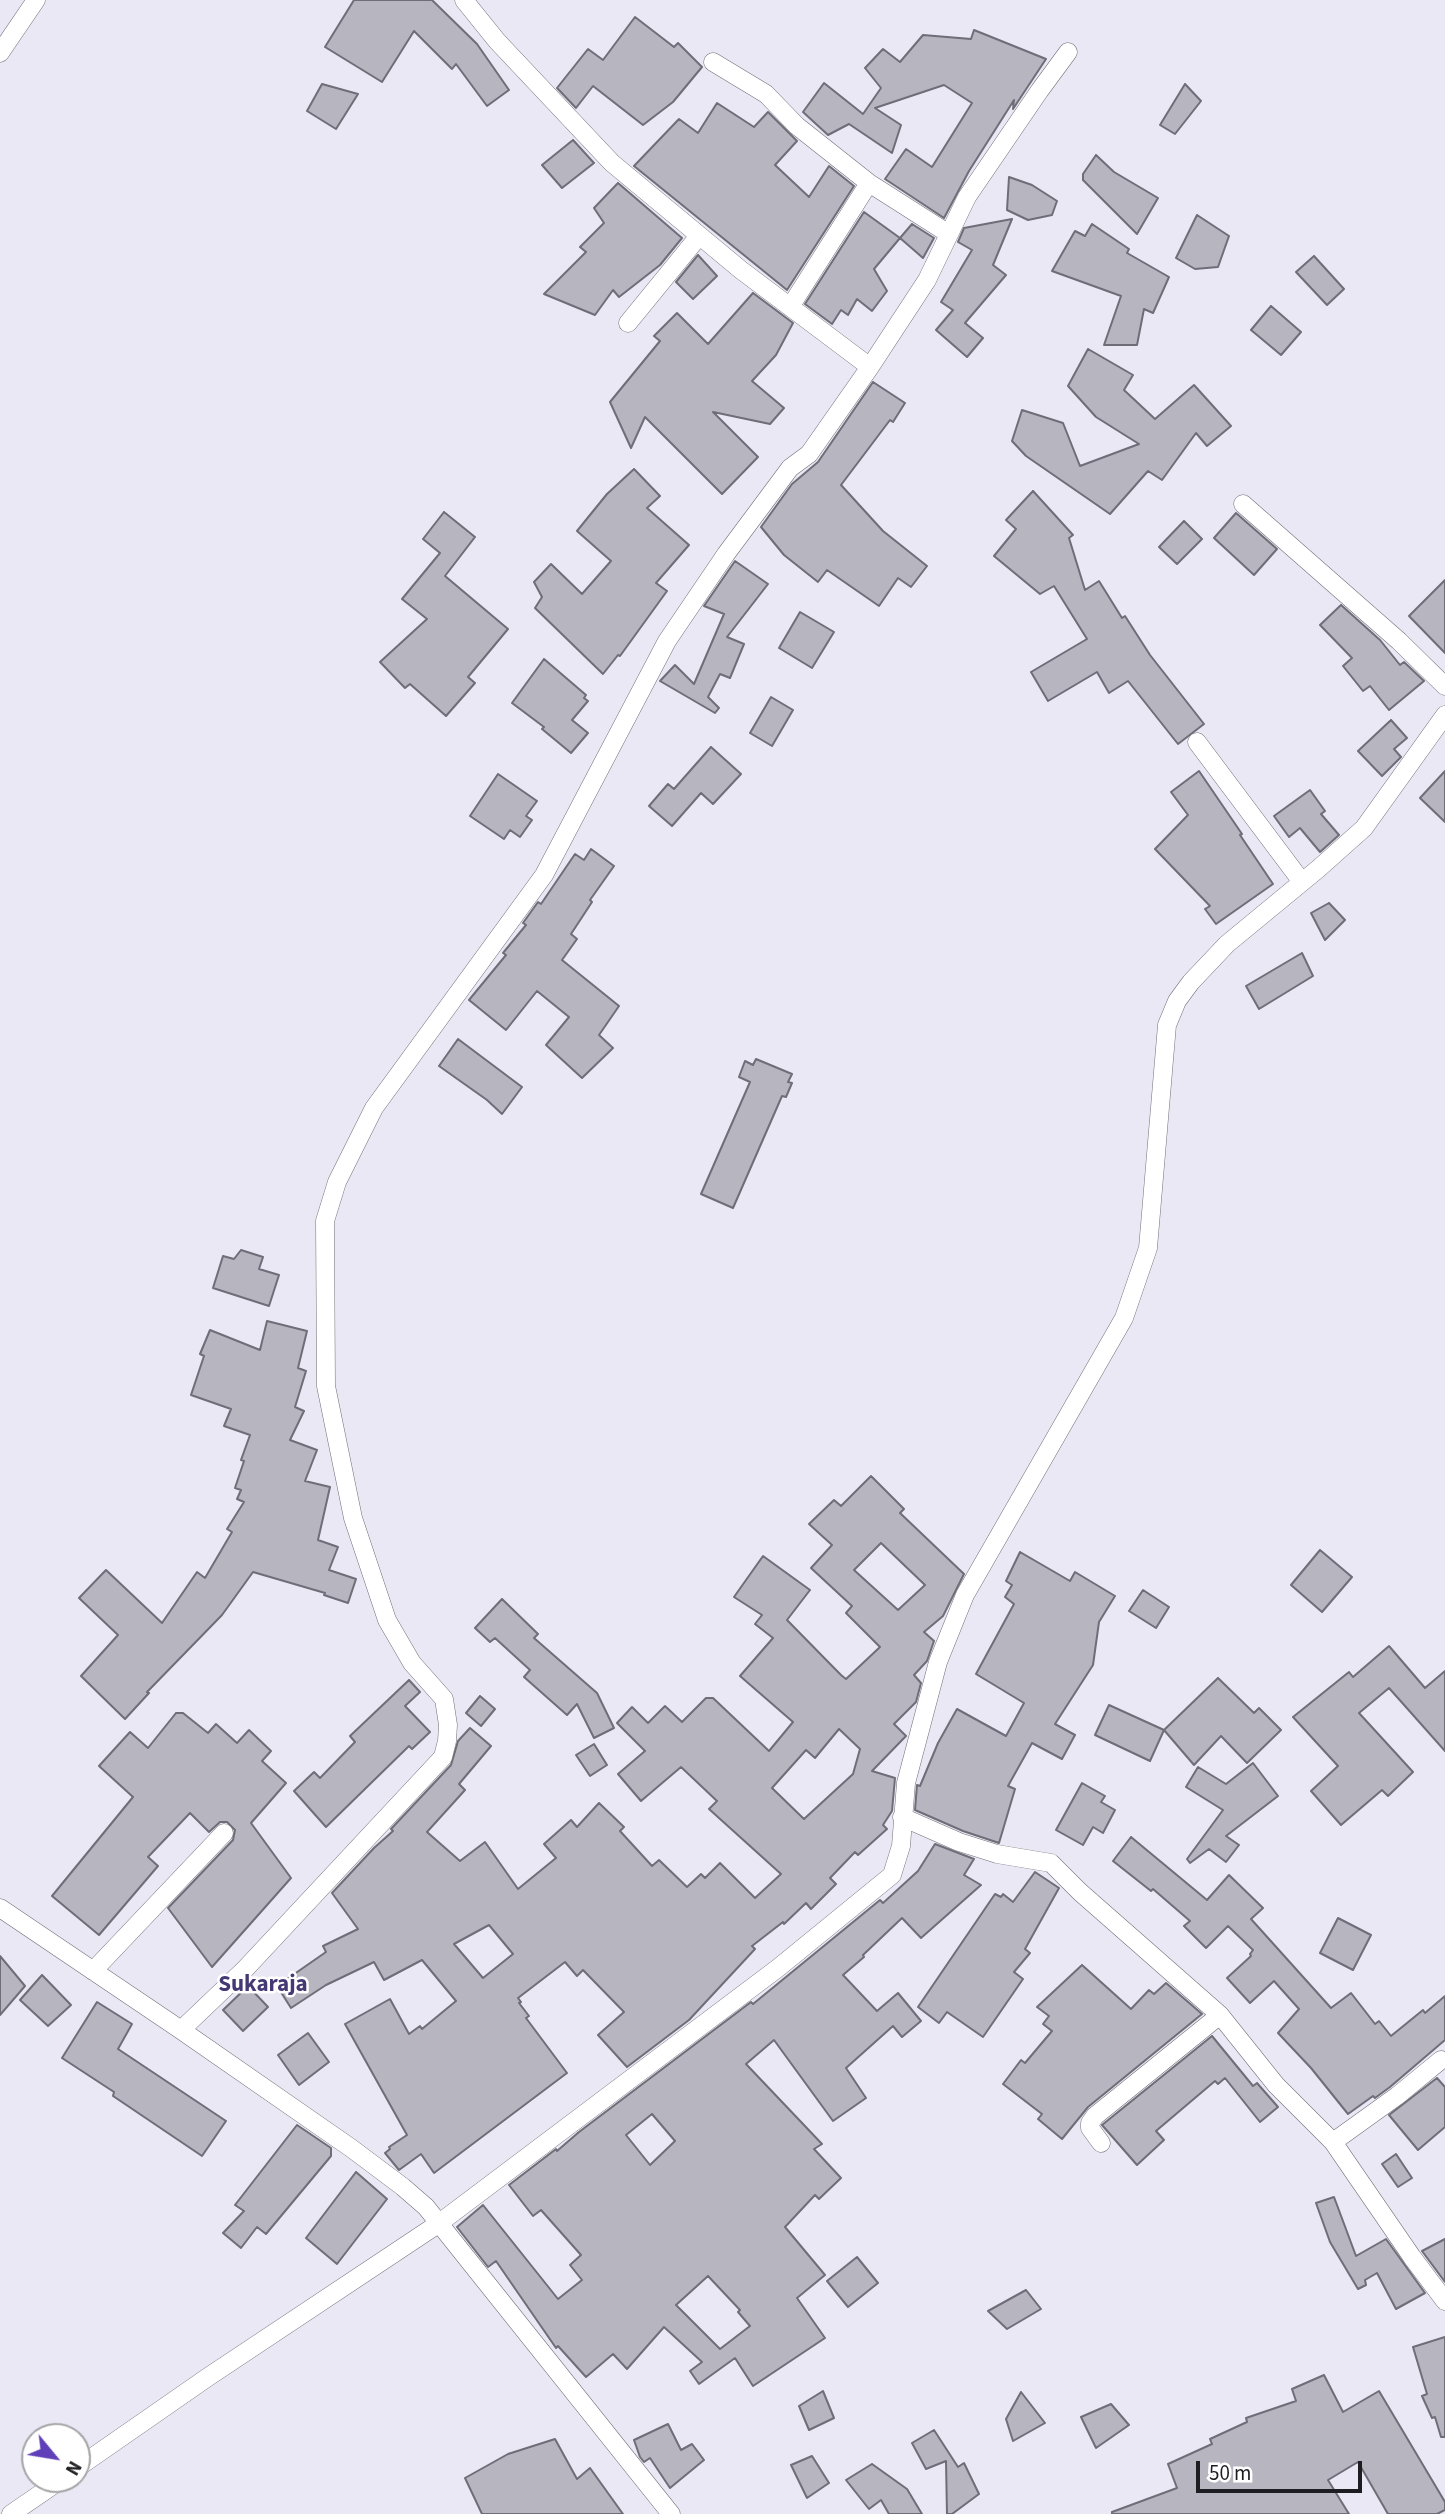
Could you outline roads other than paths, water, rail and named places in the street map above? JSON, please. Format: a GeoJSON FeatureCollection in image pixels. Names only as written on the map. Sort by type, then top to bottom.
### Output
{"type":"FeatureCollection","features":[{"type":"Feature","properties":{"kind":"street"},"geometry":{"type":"LineString","coordinates":[[0,53],[36,0]]}},
{"type":"Feature","properties":{"kind":"street"},"geometry":{"type":"LineString","coordinates":[[464,0],[497,41],[612,163],[699,236],[870,367]]}},
{"type":"Feature","properties":{"kind":"street"},"geometry":{"type":"LineString","coordinates":[[181,2030],[246,1968],[443,1757],[447,1741],[448,1725],[444,1699],[412,1663],[387,1620],[353,1518],[326,1385],[325,1221],[337,1182],[374,1108],[544,875],[667,641],[726,554],[790,468],[808,454],[870,367],[927,280],[967,197],[1068,52]]}},
{"type":"Feature","properties":{"kind":"street"},"geometry":{"type":"LineString","coordinates":[[713,62],[766,94],[797,127],[869,183],[949,234]]}},
{"type":"Feature","properties":{"kind":"street"},"geometry":{"type":"LineString","coordinates":[[790,307],[869,183]]}},
{"type":"Feature","properties":{"kind":"street"},"geometry":{"type":"LineString","coordinates":[[628,323],[699,236]]}},
{"type":"Feature","properties":{"kind":"street"},"geometry":{"type":"LineString","coordinates":[[1243,504],[1399,640],[1445,686]]}},
{"type":"Feature","properties":{"kind":"street"},"geometry":{"type":"LineString","coordinates":[[91,2458],[438,2224],[768,1976],[892,1875],[901,1846],[906,1783],[939,1662],[965,1595],[1124,1318],[1148,1248],[1167,1025],[1177,1001],[1227,944],[1364,828],[1445,715]]}},
{"type":"Feature","properties":{"kind":"street"},"geometry":{"type":"LineString","coordinates":[[1197,742],[1302,882]]}},
{"type":"Feature","properties":{"kind":"street"},"geometry":{"type":"LineString","coordinates":[[902,1817],[959,1842],[997,1854],[1051,1863],[1080,1892],[1220,2015],[1276,2085],[1333,2142],[1445,2301]]}},
{"type":"Feature","properties":{"kind":"street"},"geometry":{"type":"LineString","coordinates":[[93,1971],[224,1833]]}},
{"type":"Feature","properties":{"kind":"street"},"geometry":{"type":"LineString","coordinates":[[0,1908],[181,2030],[403,2187],[426,2207],[671,2514]]}},
{"type":"Feature","properties":{"kind":"street"},"geometry":{"type":"LineString","coordinates":[[1101,2143],[1090,2128],[1095,2116],[1220,2015]]}},
{"type":"Feature","properties":{"kind":"street"},"geometry":{"type":"LineString","coordinates":[[1333,2142],[1441,2060]]}},
{"type":"Feature","properties":{"kind":"street"},"geometry":{"type":"LineString","coordinates":[[11,2514],[42,2493]]}},
{"type":"Feature","properties":{"kind":"district","name":"Sukaraja"},"geometry":{"type":"Point","coordinates":[263,1986]}}]}
